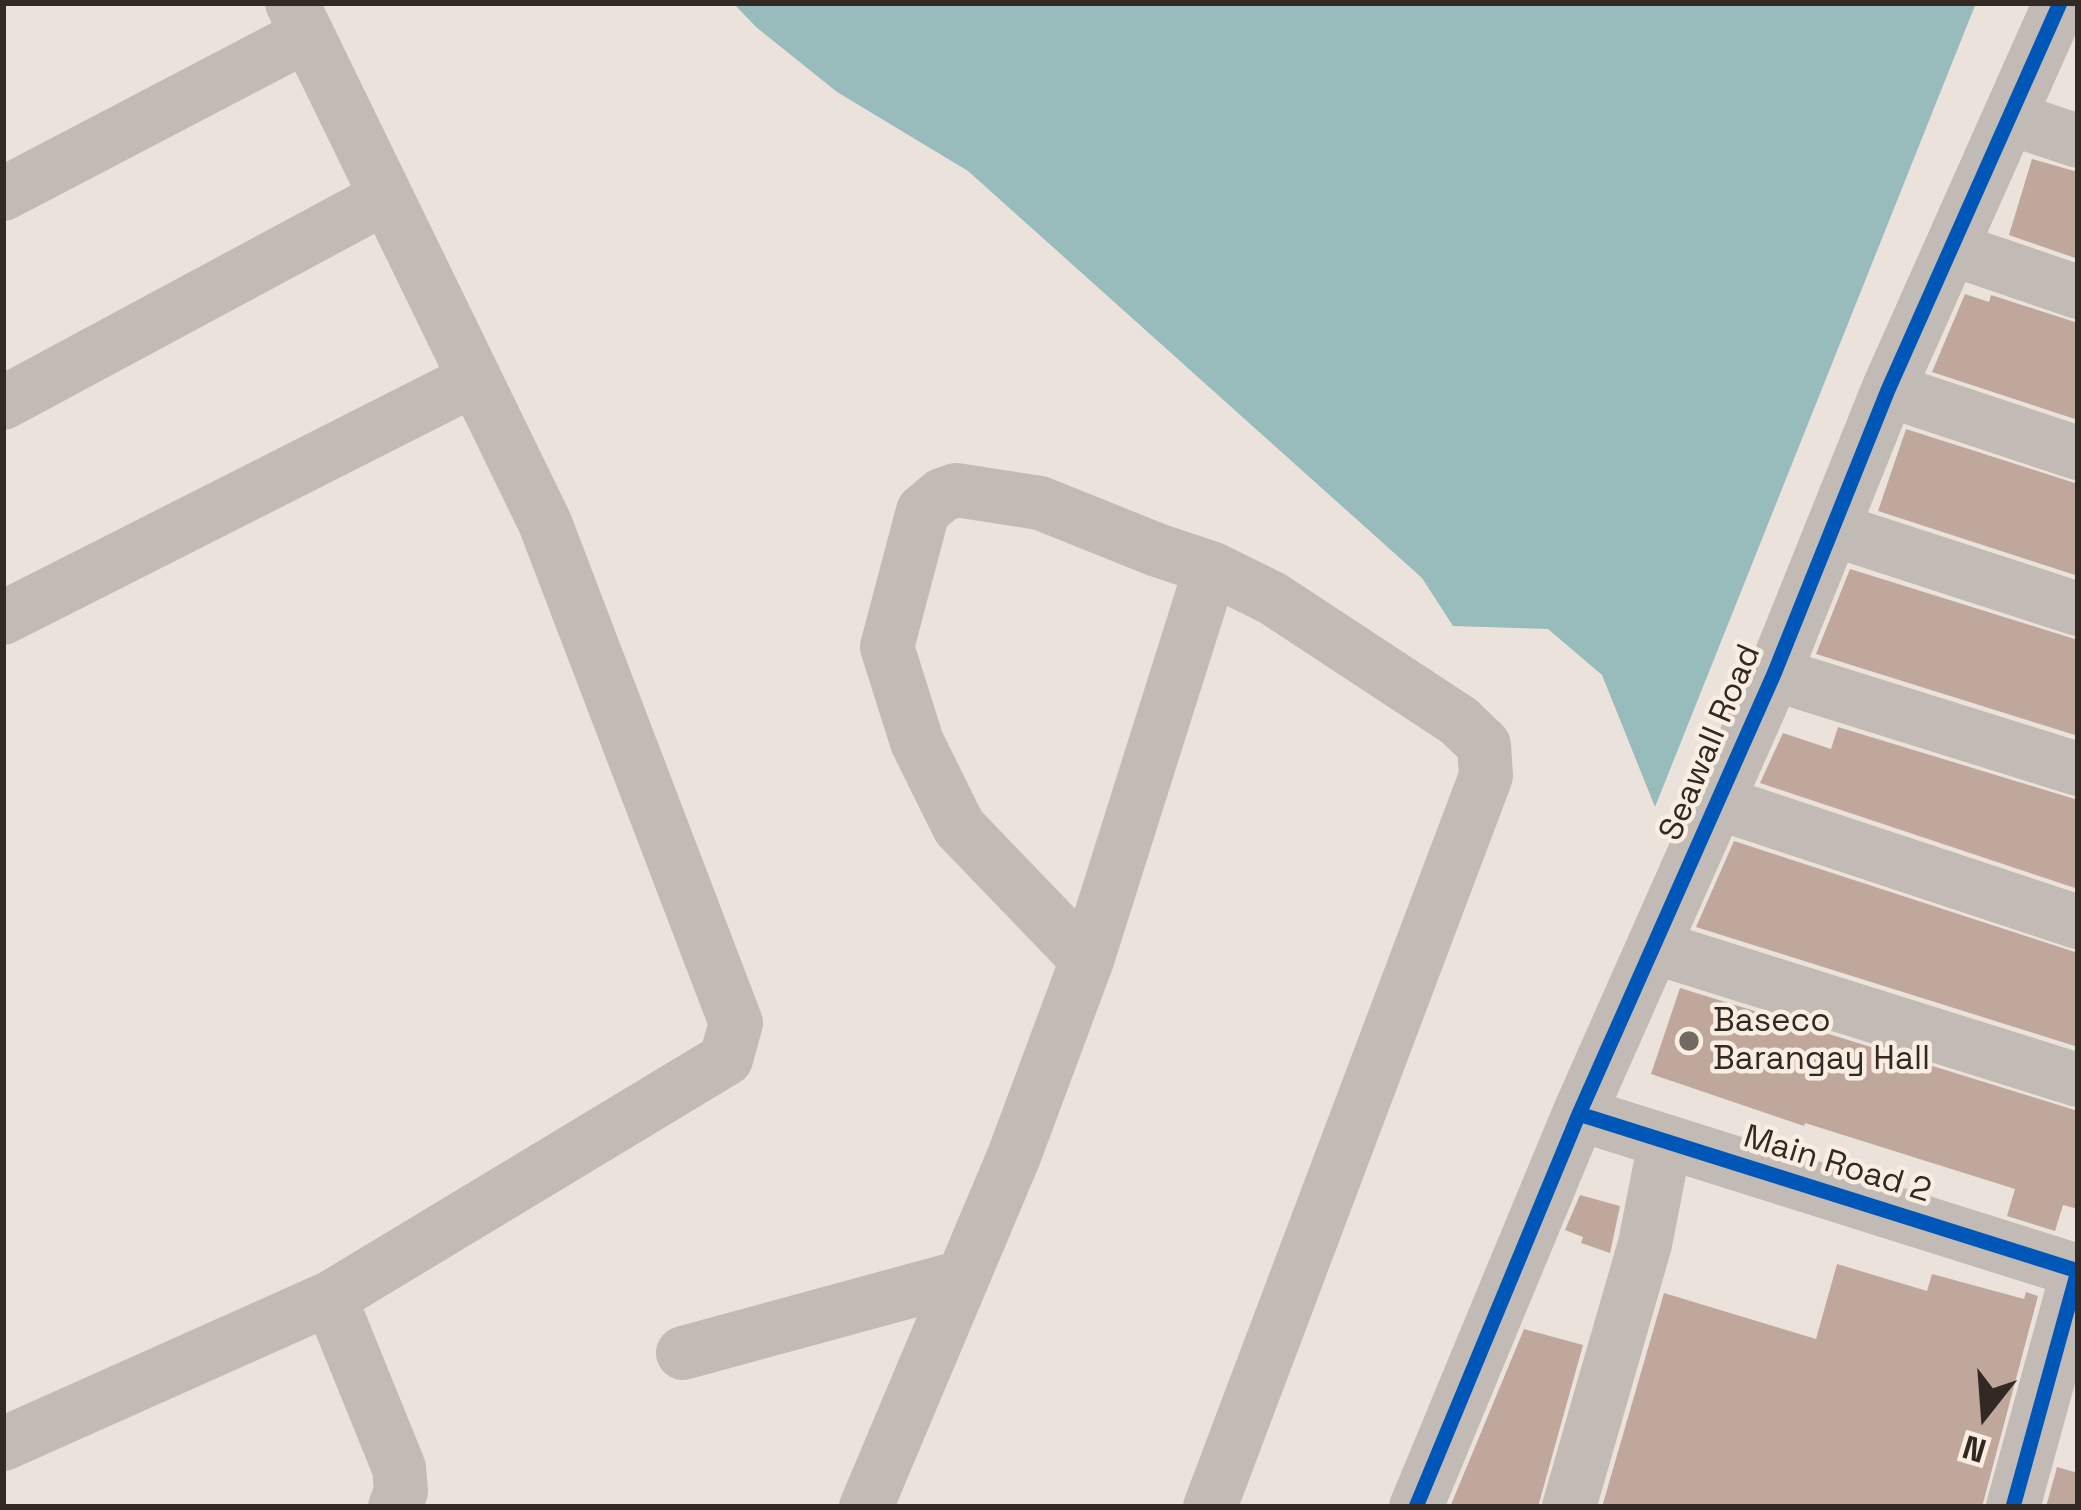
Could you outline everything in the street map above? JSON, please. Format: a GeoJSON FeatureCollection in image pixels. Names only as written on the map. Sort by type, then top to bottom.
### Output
{"type":"FeatureCollection","features":[{"type":"Feature","properties":{"kind":"street","name":"Seawall Road"},"geometry":{"type":"LineString","coordinates":[[1416,1507],[1580,1114],[1774,674],[1888,390],[2060,3]]}},
{"type":"Feature","properties":{"kind":"street"},"geometry":{"type":"LineString","coordinates":[[3,194],[300,19],[545,524],[736,1023],[726,1059],[330,1298],[3,1444]]}},
{"type":"Feature","properties":{"kind":"street"},"geometry":{"type":"LineString","coordinates":[[2009,118],[2078,141]]}},
{"type":"Feature","properties":{"kind":"street"},"geometry":{"type":"LineString","coordinates":[[3,403],[386,197]]}},
{"type":"Feature","properties":{"kind":"street"},"geometry":{"type":"LineString","coordinates":[[1952,249],[2078,292]]}},
{"type":"Feature","properties":{"kind":"street"},"geometry":{"type":"LineString","coordinates":[[3,618],[475,379]]}},
{"type":"Feature","properties":{"kind":"street"},"geometry":{"type":"LineString","coordinates":[[1888,390],[2078,453]]}},
{"type":"Feature","properties":{"kind":"street"},"geometry":{"type":"LineString","coordinates":[[1087,960],[959,827],[917,742],[887,646],[923,511],[956,490],[1040,502],[1211,568],[1272,598],[1459,722],[1484,746],[1486,776],[1210,1507]]}},
{"type":"Feature","properties":{"kind":"street"},"geometry":{"type":"LineString","coordinates":[[1832,530],[2078,609]]}},
{"type":"Feature","properties":{"kind":"street"},"geometry":{"type":"LineString","coordinates":[[866,1507],[1014,1156],[1087,960],[1211,568]]}},
{"type":"Feature","properties":{"kind":"street"},"geometry":{"type":"LineString","coordinates":[[1774,674],[2078,769]]}},
{"type":"Feature","properties":{"kind":"street"},"geometry":{"type":"LineString","coordinates":[[1719,803],[2078,922]]}},
{"type":"Feature","properties":{"kind":"street"},"geometry":{"type":"LineString","coordinates":[[1654,947],[2078,1080]]}},
{"type":"Feature","properties":{"kind":"street","name":"Main Road 2"},"geometry":{"type":"LineString","coordinates":[[1580,1114],[2078,1271]]}},
{"type":"Feature","properties":{"kind":"street"},"geometry":{"type":"LineString","coordinates":[[1569,1507],[1645,1244],[1665,1142]]}},
{"type":"Feature","properties":{"kind":"street"},"geometry":{"type":"LineString","coordinates":[[2013,1507],[2058,1434],[2078,1271]]}},
{"type":"Feature","properties":{"kind":"street"},"geometry":{"type":"LineString","coordinates":[[683,1353],[962,1276]]}},
{"type":"Feature","properties":{"kind":"street"},"geometry":{"type":"LineString","coordinates":[[330,1298],[399,1468],[401,1491],[395,1507]]}},
{"type":"Feature","properties":{"kind":"water"},"geometry":{"type":"Polygon","coordinates":[[[733,3],[1976,3],[1655,807],[1602,675],[1548,629],[1453,626],[1422,578],[968,171],[837,92],[733,3]]]}},
{"type":"Feature","properties":{"kind":"building"},"geometry":{"type":"Polygon","coordinates":[[[2032,159],[2078,172],[2078,259],[2009,235],[2032,159]]]}},
{"type":"Feature","properties":{"kind":"building"},"geometry":{"type":"Polygon","coordinates":[[[1965,294],[1989,302],[1991,295],[2078,323],[2078,420],[1932,372],[1965,294]]]}},
{"type":"Feature","properties":{"kind":"building"},"geometry":{"type":"Polygon","coordinates":[[[1906,429],[2078,484],[2078,576],[1878,511],[1906,429]]]}},
{"type":"Feature","properties":{"kind":"building"},"geometry":{"type":"Polygon","coordinates":[[[1850,569],[2078,640],[2078,736],[1816,654],[1850,569]]]}},
{"type":"Feature","properties":{"kind":"building"},"geometry":{"type":"Polygon","coordinates":[[[1838,727],[2078,800],[2078,889],[1760,783],[1783,733],[1831,749],[1838,727]]]}},
{"type":"Feature","properties":{"kind":"building"},"geometry":{"type":"Polygon","coordinates":[[[1734,841],[2078,953],[2078,1047],[1696,927],[1734,841]]]}},
{"type":"Feature","properties":{"kind":"building"},"geometry":{"type":"Polygon","coordinates":[[[1680,988],[2078,1111],[2078,1209],[2063,1205],[2055,1231],[2007,1216],[2015,1189],[1651,1074],[1680,988]]]}},
{"type":"Feature","properties":{"kind":"building"},"geometry":{"type":"Polygon","coordinates":[[[1580,1195],[1620,1206],[1610,1253],[1581,1243],[1583,1237],[1565,1230],[1580,1195]]]}},
{"type":"Feature","properties":{"kind":"building"},"geometry":{"type":"Polygon","coordinates":[[[1837,1264],[1927,1291],[1932,1274],[2024,1299],[2026,1292],[2038,1296],[1982,1507],[1602,1507],[1664,1293],[1816,1339],[1837,1264]]]}},
{"type":"Feature","properties":{"kind":"building"},"geometry":{"type":"Polygon","coordinates":[[[1524,1329],[1583,1345],[1538,1507],[1450,1507],[1524,1329]]]}},
{"type":"Feature","properties":{"kind":"building"},"geometry":{"type":"Polygon","coordinates":[[[2057,1467],[2078,1473],[2078,1507],[2046,1507],[2057,1467]]]}},
{"type":"Feature","properties":{"kind":"cycle path"},"geometry":{"type":"LineString","coordinates":[[1416,1507],[1579,1114],[1774,674],[1888,390],[2060,3]]}},
{"type":"Feature","properties":{"kind":"cycle path"},"geometry":{"type":"LineString","coordinates":[[1579,1114],[2078,1271],[2013,1507]]}},
{"type":"Feature","properties":{"kind":"place","name":"Baseco Barangay Hall"},"geometry":{"type":"Point","coordinates":[1689,1041]}}]}
